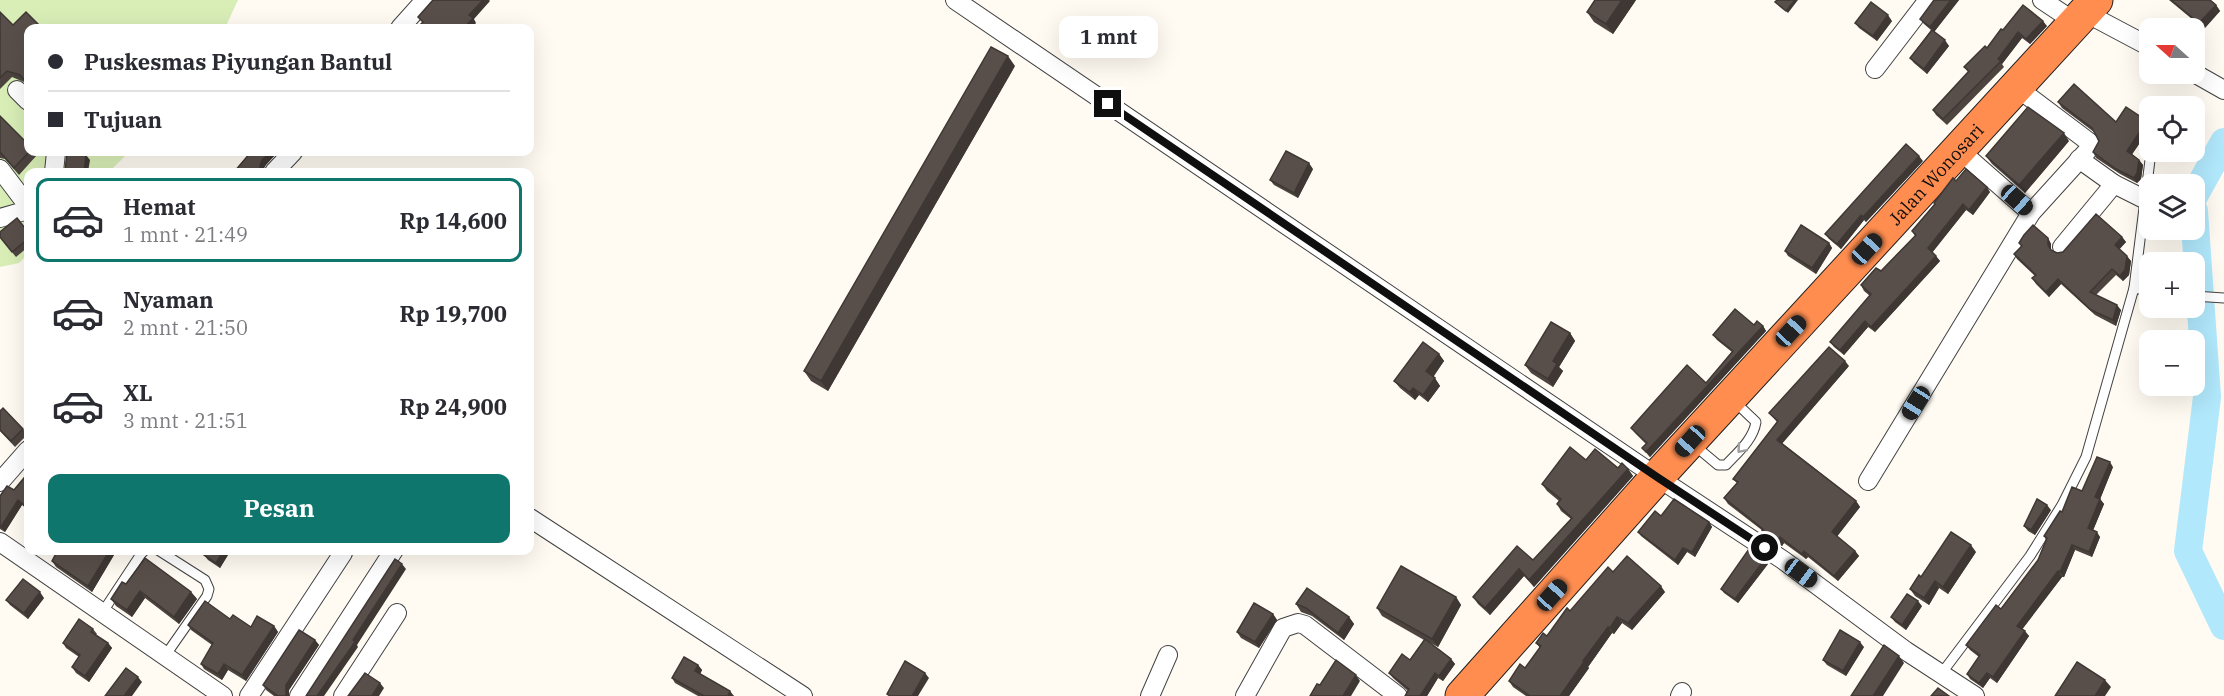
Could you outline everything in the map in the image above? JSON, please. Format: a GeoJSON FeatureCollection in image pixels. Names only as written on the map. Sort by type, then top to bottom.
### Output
{"type":"FeatureCollection","features":[{"type":"Feature","properties":{"kind":"highway","name":"Jalan Wonosari"},"geometry":{"type":"LineString","coordinates":[[1462,696],[1657,477],[2085,11]]}},
{"type":"Feature","properties":{"kind":"street"},"geometry":{"type":"LineString","coordinates":[[404,24],[425,0]]}},
{"type":"Feature","properties":{"kind":"street"},"geometry":{"type":"LineString","coordinates":[[955,0],[1657,477],[1783,560],[1906,651],[1975,696]]}},
{"type":"Feature","properties":{"kind":"street"},"geometry":{"type":"LineString","coordinates":[[1875,69],[1928,0]]}},
{"type":"Feature","properties":{"kind":"street"},"geometry":{"type":"LineString","coordinates":[[2042,0],[2085,11],[2139,41]]}},
{"type":"Feature","properties":{"kind":"street"},"geometry":{"type":"LineString","coordinates":[[1868,480],[2031,213],[2089,149],[2089,142],[2016,87]]}},
{"type":"Feature","properties":{"kind":"street"},"geometry":{"type":"LineString","coordinates":[[1958,149],[2031,213]]}},
{"type":"Feature","properties":{"kind":"street"},"geometry":{"type":"LineString","coordinates":[[278,168],[289,156]]}},
{"type":"Feature","properties":{"kind":"street"},"geometry":{"type":"LineString","coordinates":[[2079,159],[2114,184],[2139,196]]}},
{"type":"Feature","properties":{"kind":"street"},"geometry":{"type":"LineString","coordinates":[[0,169],[24,202]]}},
{"type":"Feature","properties":{"kind":"street"},"geometry":{"type":"LineString","coordinates":[[2062,247],[2114,184]]}},
{"type":"Feature","properties":{"kind":"street"},"geometry":{"type":"LineString","coordinates":[[0,218],[24,209]]}},
{"type":"Feature","properties":{"kind":"street"},"geometry":{"type":"LineString","coordinates":[[0,482],[24,455]]}},
{"type":"Feature","properties":{"kind":"street"},"geometry":{"type":"LineString","coordinates":[[534,521],[781,690],[803,696]]}},
{"type":"Feature","properties":{"kind":"street"},"geometry":{"type":"LineString","coordinates":[[0,542],[223,696]]}},
{"type":"Feature","properties":{"kind":"street"},"geometry":{"type":"LineString","coordinates":[[249,696],[342,555]]}},
{"type":"Feature","properties":{"kind":"street"},"geometry":{"type":"LineString","coordinates":[[299,696],[391,555]]}},
{"type":"Feature","properties":{"kind":"street"},"geometry":{"type":"LineString","coordinates":[[343,696],[397,612]]}},
{"type":"Feature","properties":{"kind":"street"},"geometry":{"type":"LineString","coordinates":[[1245,696],[1283,628],[1298,622],[1398,696]]}},
{"type":"Feature","properties":{"kind":"street"},"geometry":{"type":"LineString","coordinates":[[1150,696],[1168,655]]}},
{"type":"Feature","properties":{"kind":"lane"},"geometry":{"type":"LineString","coordinates":[[1941,674],[2030,556],[2062,505],[2086,457],[2134,288],[2141,240]]}},
{"type":"Feature","properties":{"kind":"lane"},"geometry":{"type":"LineString","coordinates":[[2134,288],[2139,289]]}},
{"type":"Feature","properties":{"kind":"lane"},"geometry":{"type":"LineString","coordinates":[[2205,297],[2224,298]]}},
{"type":"Feature","properties":{"kind":"lane"},"geometry":{"type":"LineString","coordinates":[[1690,441],[1718,465],[1726,465],[1754,433],[1756,422],[1730,398]]}},
{"type":"Feature","properties":{"kind":"lane"},"geometry":{"type":"LineString","coordinates":[[102,613],[140,555]]}},
{"type":"Feature","properties":{"kind":"lane"},"geometry":{"type":"LineString","coordinates":[[165,656],[210,590],[205,580],[166,555]]}},
{"type":"Feature","properties":{"kind":"green space"},"geometry":{"type":"Polygon","coordinates":[[[0,0],[238,0],[227,24],[24,24],[24,156],[125,156],[113,168],[24,168],[24,258],[19,263],[0,267],[0,0]]]}},
{"type":"Feature","properties":{"kind":"building"},"geometry":{"type":"Polygon","coordinates":[[[433,0],[483,0],[469,15],[473,18],[468,24],[421,24],[423,22],[418,17],[433,0]]]}},
{"type":"Feature","properties":{"kind":"building"},"geometry":{"type":"Polygon","coordinates":[[[1595,0],[1622,0],[1606,24],[1587,12],[1595,0]]]}},
{"type":"Feature","properties":{"kind":"building"},"geometry":{"type":"Polygon","coordinates":[[[1795,0],[1786,11],[1775,2],[1795,0]]]}},
{"type":"Feature","properties":{"kind":"building"},"geometry":{"type":"Polygon","coordinates":[[[1934,0],[1951,0],[1930,27],[1920,19],[1934,0]]]}},
{"type":"Feature","properties":{"kind":"building"},"geometry":{"type":"Polygon","coordinates":[[[2171,0],[2210,0],[2216,5],[2204,18],[2193,18],[2171,0]]]}},
{"type":"Feature","properties":{"kind":"building"},"geometry":{"type":"Polygon","coordinates":[[[1871,2],[1888,15],[1873,36],[1855,23],[1871,2]]]}},
{"type":"Feature","properties":{"kind":"building"},"geometry":{"type":"Polygon","coordinates":[[[2023,5],[2043,21],[2026,39],[2018,32],[1998,59],[2001,61],[1943,119],[1933,110],[1969,71],[1964,67],[1985,46],[1987,48],[2023,5]]]}},
{"type":"Feature","properties":{"kind":"building"},"geometry":{"type":"Polygon","coordinates":[[[0,12],[13,25],[26,12],[38,24],[24,24],[24,80],[20,75],[7,71],[0,78],[0,12]]]}},
{"type":"Feature","properties":{"kind":"building"},"geometry":{"type":"Polygon","coordinates":[[[1932,30],[1945,40],[1924,69],[1910,58],[1932,30]]]}},
{"type":"Feature","properties":{"kind":"building"},"geometry":{"type":"Polygon","coordinates":[[[991,47],[1008,56],[821,381],[804,371],[991,47]]]}},
{"type":"Feature","properties":{"kind":"building"},"geometry":{"type":"Polygon","coordinates":[[[2074,84],[2116,122],[2126,107],[2139,116],[2139,133],[2127,151],[2139,160],[2134,178],[2116,169],[2093,152],[2099,141],[2092,128],[2058,102],[2074,84]]]}},
{"type":"Feature","properties":{"kind":"building"},"geometry":{"type":"Polygon","coordinates":[[[2028,107],[2064,133],[2019,185],[1986,156],[2028,107]]]}},
{"type":"Feature","properties":{"kind":"building"},"geometry":{"type":"Polygon","coordinates":[[[0,116],[24,140],[25,156],[14,168],[0,152],[0,116]]]}},
{"type":"Feature","properties":{"kind":"building"},"geometry":{"type":"Polygon","coordinates":[[[1906,144],[1919,156],[1863,217],[1861,215],[1837,244],[1825,234],[1906,144]]]}},
{"type":"Feature","properties":{"kind":"building"},"geometry":{"type":"Polygon","coordinates":[[[1286,151],[1309,163],[1294,193],[1270,180],[1286,151]]]}},
{"type":"Feature","properties":{"kind":"building"},"geometry":{"type":"Polygon","coordinates":[[[67,156],[86,156],[84,168],[65,168],[67,156]]]}},
{"type":"Feature","properties":{"kind":"building"},"geometry":{"type":"Polygon","coordinates":[[[248,156],[266,156],[262,160],[260,168],[237,168],[248,156]]]}},
{"type":"Feature","properties":{"kind":"building"},"geometry":{"type":"Polygon","coordinates":[[[1966,169],[1987,187],[1969,210],[1963,204],[1928,248],[1936,256],[1871,327],[1865,321],[1840,350],[1830,342],[1871,294],[1861,285],[1876,268],[1881,271],[1916,235],[1912,231],[1953,178],[1956,181],[1966,169]]]}},
{"type":"Feature","properties":{"kind":"building"},"geometry":{"type":"Polygon","coordinates":[[[2096,214],[2122,237],[2115,245],[2127,256],[2125,270],[2120,276],[2112,269],[2090,292],[2117,305],[2113,320],[2091,310],[2058,279],[2046,292],[2032,278],[2036,275],[2014,254],[2022,246],[2019,243],[2033,225],[2048,238],[2051,250],[2057,253],[2063,252],[2096,214]]]}},
{"type":"Feature","properties":{"kind":"building"},"geometry":{"type":"Polygon","coordinates":[[[17,218],[24,227],[24,242],[12,252],[0,237],[0,232],[17,218]]]}},
{"type":"Feature","properties":{"kind":"building"},"geometry":{"type":"Polygon","coordinates":[[[1801,225],[1829,243],[1812,268],[1785,251],[1801,225]]]}},
{"type":"Feature","properties":{"kind":"building"},"geometry":{"type":"Polygon","coordinates":[[[1735,309],[1754,325],[1757,321],[1763,326],[1646,452],[1642,448],[1647,443],[1631,428],[1687,365],[1706,383],[1733,351],[1713,335],[1735,309]]]}},
{"type":"Feature","properties":{"kind":"building"},"geometry":{"type":"Polygon","coordinates":[[[1551,322],[1570,333],[1553,361],[1557,364],[1548,379],[1525,365],[1551,322]]]}},
{"type":"Feature","properties":{"kind":"building"},"geometry":{"type":"Polygon","coordinates":[[[1423,342],[1439,354],[1426,371],[1435,378],[1423,395],[1413,388],[1410,392],[1394,381],[1423,342]]]}},
{"type":"Feature","properties":{"kind":"building"},"geometry":{"type":"Polygon","coordinates":[[[1829,347],[1845,361],[1777,440],[1856,501],[1832,532],[1855,551],[1834,576],[1804,551],[1802,554],[1780,537],[1778,540],[1762,530],[1724,498],[1738,482],[1733,479],[1778,421],[1769,413],[1829,347]]]}},
{"type":"Feature","properties":{"kind":"building"},"geometry":{"type":"Polygon","coordinates":[[[3,408],[23,429],[11,441],[0,430],[0,411],[3,408]]]}},
{"type":"Feature","properties":{"kind":"building"},"geometry":{"type":"Polygon","coordinates":[[[1570,447],[1586,460],[1595,449],[1618,468],[1622,463],[1628,469],[1529,580],[1519,569],[1485,608],[1473,597],[1517,546],[1533,560],[1572,518],[1557,504],[1561,499],[1542,484],[1570,447]]]}},
{"type":"Feature","properties":{"kind":"building"},"geometry":{"type":"Polygon","coordinates":[[[2097,457],[2110,462],[2095,497],[2100,499],[2088,528],[2097,532],[2089,552],[2072,545],[2060,572],[2058,571],[2017,626],[2025,631],[1993,677],[1987,673],[1979,683],[1967,674],[1980,655],[1966,645],[1996,605],[2001,609],[2038,560],[2047,538],[2044,536],[2060,511],[2062,512],[2072,487],[2082,491],[2097,457]]]}},
{"type":"Feature","properties":{"kind":"building"},"geometry":{"type":"Polygon","coordinates":[[[24,478],[24,505],[18,500],[1,527],[0,496],[7,486],[14,490],[24,478]]]}},
{"type":"Feature","properties":{"kind":"building"},"geometry":{"type":"Polygon","coordinates":[[[1674,499],[1709,522],[1692,552],[1683,548],[1675,560],[1638,532],[1655,511],[1661,516],[1674,499]]]}},
{"type":"Feature","properties":{"kind":"building"},"geometry":{"type":"Polygon","coordinates":[[[2037,499],[2047,505],[2031,530],[2024,526],[2037,499]]]}},
{"type":"Feature","properties":{"kind":"building"},"geometry":{"type":"Polygon","coordinates":[[[1951,532],[1971,545],[1943,587],[1935,581],[1924,598],[1910,589],[1919,575],[1921,577],[1951,532]]]}},
{"type":"Feature","properties":{"kind":"building"},"geometry":{"type":"Polygon","coordinates":[[[1749,549],[1765,559],[1735,599],[1721,589],[1749,549]]]}},
{"type":"Feature","properties":{"kind":"building"},"geometry":{"type":"Polygon","coordinates":[[[55,555],[107,555],[88,586],[52,561],[55,555]]]}},
{"type":"Feature","properties":{"kind":"building"},"geometry":{"type":"Polygon","coordinates":[[[204,555],[221,555],[216,563],[204,555]]]}},
{"type":"Feature","properties":{"kind":"building"},"geometry":{"type":"Polygon","coordinates":[[[1627,556],[1661,586],[1628,623],[1617,617],[1583,661],[1560,696],[1530,696],[1509,681],[1520,664],[1525,668],[1541,646],[1536,643],[1543,633],[1547,636],[1567,608],[1570,611],[1608,567],[1613,572],[1627,556]]]}},
{"type":"Feature","properties":{"kind":"building"},"geometry":{"type":"Polygon","coordinates":[[[145,558],[191,592],[174,617],[140,591],[127,610],[111,599],[122,582],[126,584],[145,558]]]}},
{"type":"Feature","properties":{"kind":"building"},"geometry":{"type":"Polygon","coordinates":[[[395,559],[402,564],[353,640],[355,642],[317,696],[306,696],[395,559]]]}},
{"type":"Feature","properties":{"kind":"building"},"geometry":{"type":"Polygon","coordinates":[[[1401,566],[1456,597],[1432,639],[1377,608],[1401,566]]]}},
{"type":"Feature","properties":{"kind":"building"},"geometry":{"type":"Polygon","coordinates":[[[23,579],[40,592],[24,613],[6,600],[23,579]]]}},
{"type":"Feature","properties":{"kind":"building"},"geometry":{"type":"Polygon","coordinates":[[[1307,588],[1349,617],[1338,633],[1306,608],[1296,604],[1307,588]]]}},
{"type":"Feature","properties":{"kind":"building"},"geometry":{"type":"Polygon","coordinates":[[[1907,594],[1918,601],[1902,625],[1891,617],[1907,594]]]}},
{"type":"Feature","properties":{"kind":"building"},"geometry":{"type":"Polygon","coordinates":[[[205,601],[230,619],[233,615],[251,627],[257,616],[274,626],[242,675],[224,664],[218,674],[201,664],[213,643],[188,625],[205,601]]]}},
{"type":"Feature","properties":{"kind":"building"},"geometry":{"type":"Polygon","coordinates":[[[1254,603],[1273,614],[1255,642],[1237,632],[1254,603]]]}},
{"type":"Feature","properties":{"kind":"building"},"geometry":{"type":"Polygon","coordinates":[[[79,619],[93,629],[91,632],[108,643],[85,676],[72,667],[80,655],[63,643],[79,619]]]}},
{"type":"Feature","properties":{"kind":"building"},"geometry":{"type":"Polygon","coordinates":[[[299,630],[315,640],[286,685],[286,696],[278,696],[263,685],[299,630]]]}},
{"type":"Feature","properties":{"kind":"building"},"geometry":{"type":"Polygon","coordinates":[[[1840,630],[1860,642],[1843,671],[1823,660],[1840,630]]]}},
{"type":"Feature","properties":{"kind":"building"},"geometry":{"type":"Polygon","coordinates":[[[1425,639],[1451,659],[1439,676],[1435,673],[1420,696],[1405,696],[1409,689],[1389,673],[1402,654],[1410,660],[1425,639]]]}},
{"type":"Feature","properties":{"kind":"building"},"geometry":{"type":"Polygon","coordinates":[[[1884,645],[1899,656],[1873,696],[1851,696],[1884,645]]]}},
{"type":"Feature","properties":{"kind":"building"},"geometry":{"type":"Polygon","coordinates":[[[684,657],[698,665],[695,671],[730,691],[728,696],[704,696],[672,678],[684,657]]]}},
{"type":"Feature","properties":{"kind":"building"},"geometry":{"type":"Polygon","coordinates":[[[1336,660],[1356,675],[1343,696],[1310,696],[1317,684],[1320,685],[1336,660]]]}},
{"type":"Feature","properties":{"kind":"building"},"geometry":{"type":"Polygon","coordinates":[[[905,661],[925,673],[912,696],[890,696],[887,694],[905,661]]]}},
{"type":"Feature","properties":{"kind":"building"},"geometry":{"type":"Polygon","coordinates":[[[2077,662],[2105,680],[2095,696],[2055,696],[2077,662]]]}},
{"type":"Feature","properties":{"kind":"building"},"geometry":{"type":"Polygon","coordinates":[[[126,668],[138,677],[124,696],[105,696],[126,668]]]}},
{"type":"Feature","properties":{"kind":"building"},"geometry":{"type":"Polygon","coordinates":[[[365,673],[380,683],[372,696],[348,696],[365,673]]]}},
{"type":"Feature","properties":{"kind":"building"},"geometry":{"type":"Polygon","coordinates":[[[1938,688],[1949,696],[1931,696],[1938,688]]]}},
{"type":"Feature","properties":{"kind":"waterway"},"geometry":{"type":"LineString","coordinates":[[2205,176],[2224,142]]}},
{"type":"Feature","properties":{"kind":"waterway"},"geometry":{"type":"LineString","coordinates":[[2196,240],[2207,397],[2188,551],[2224,626]]}},
{"type":"Feature","properties":{"kind":"route"},"geometry":{"type":"LineString","coordinates":[[1108,104],[1765,548]]}}]}
